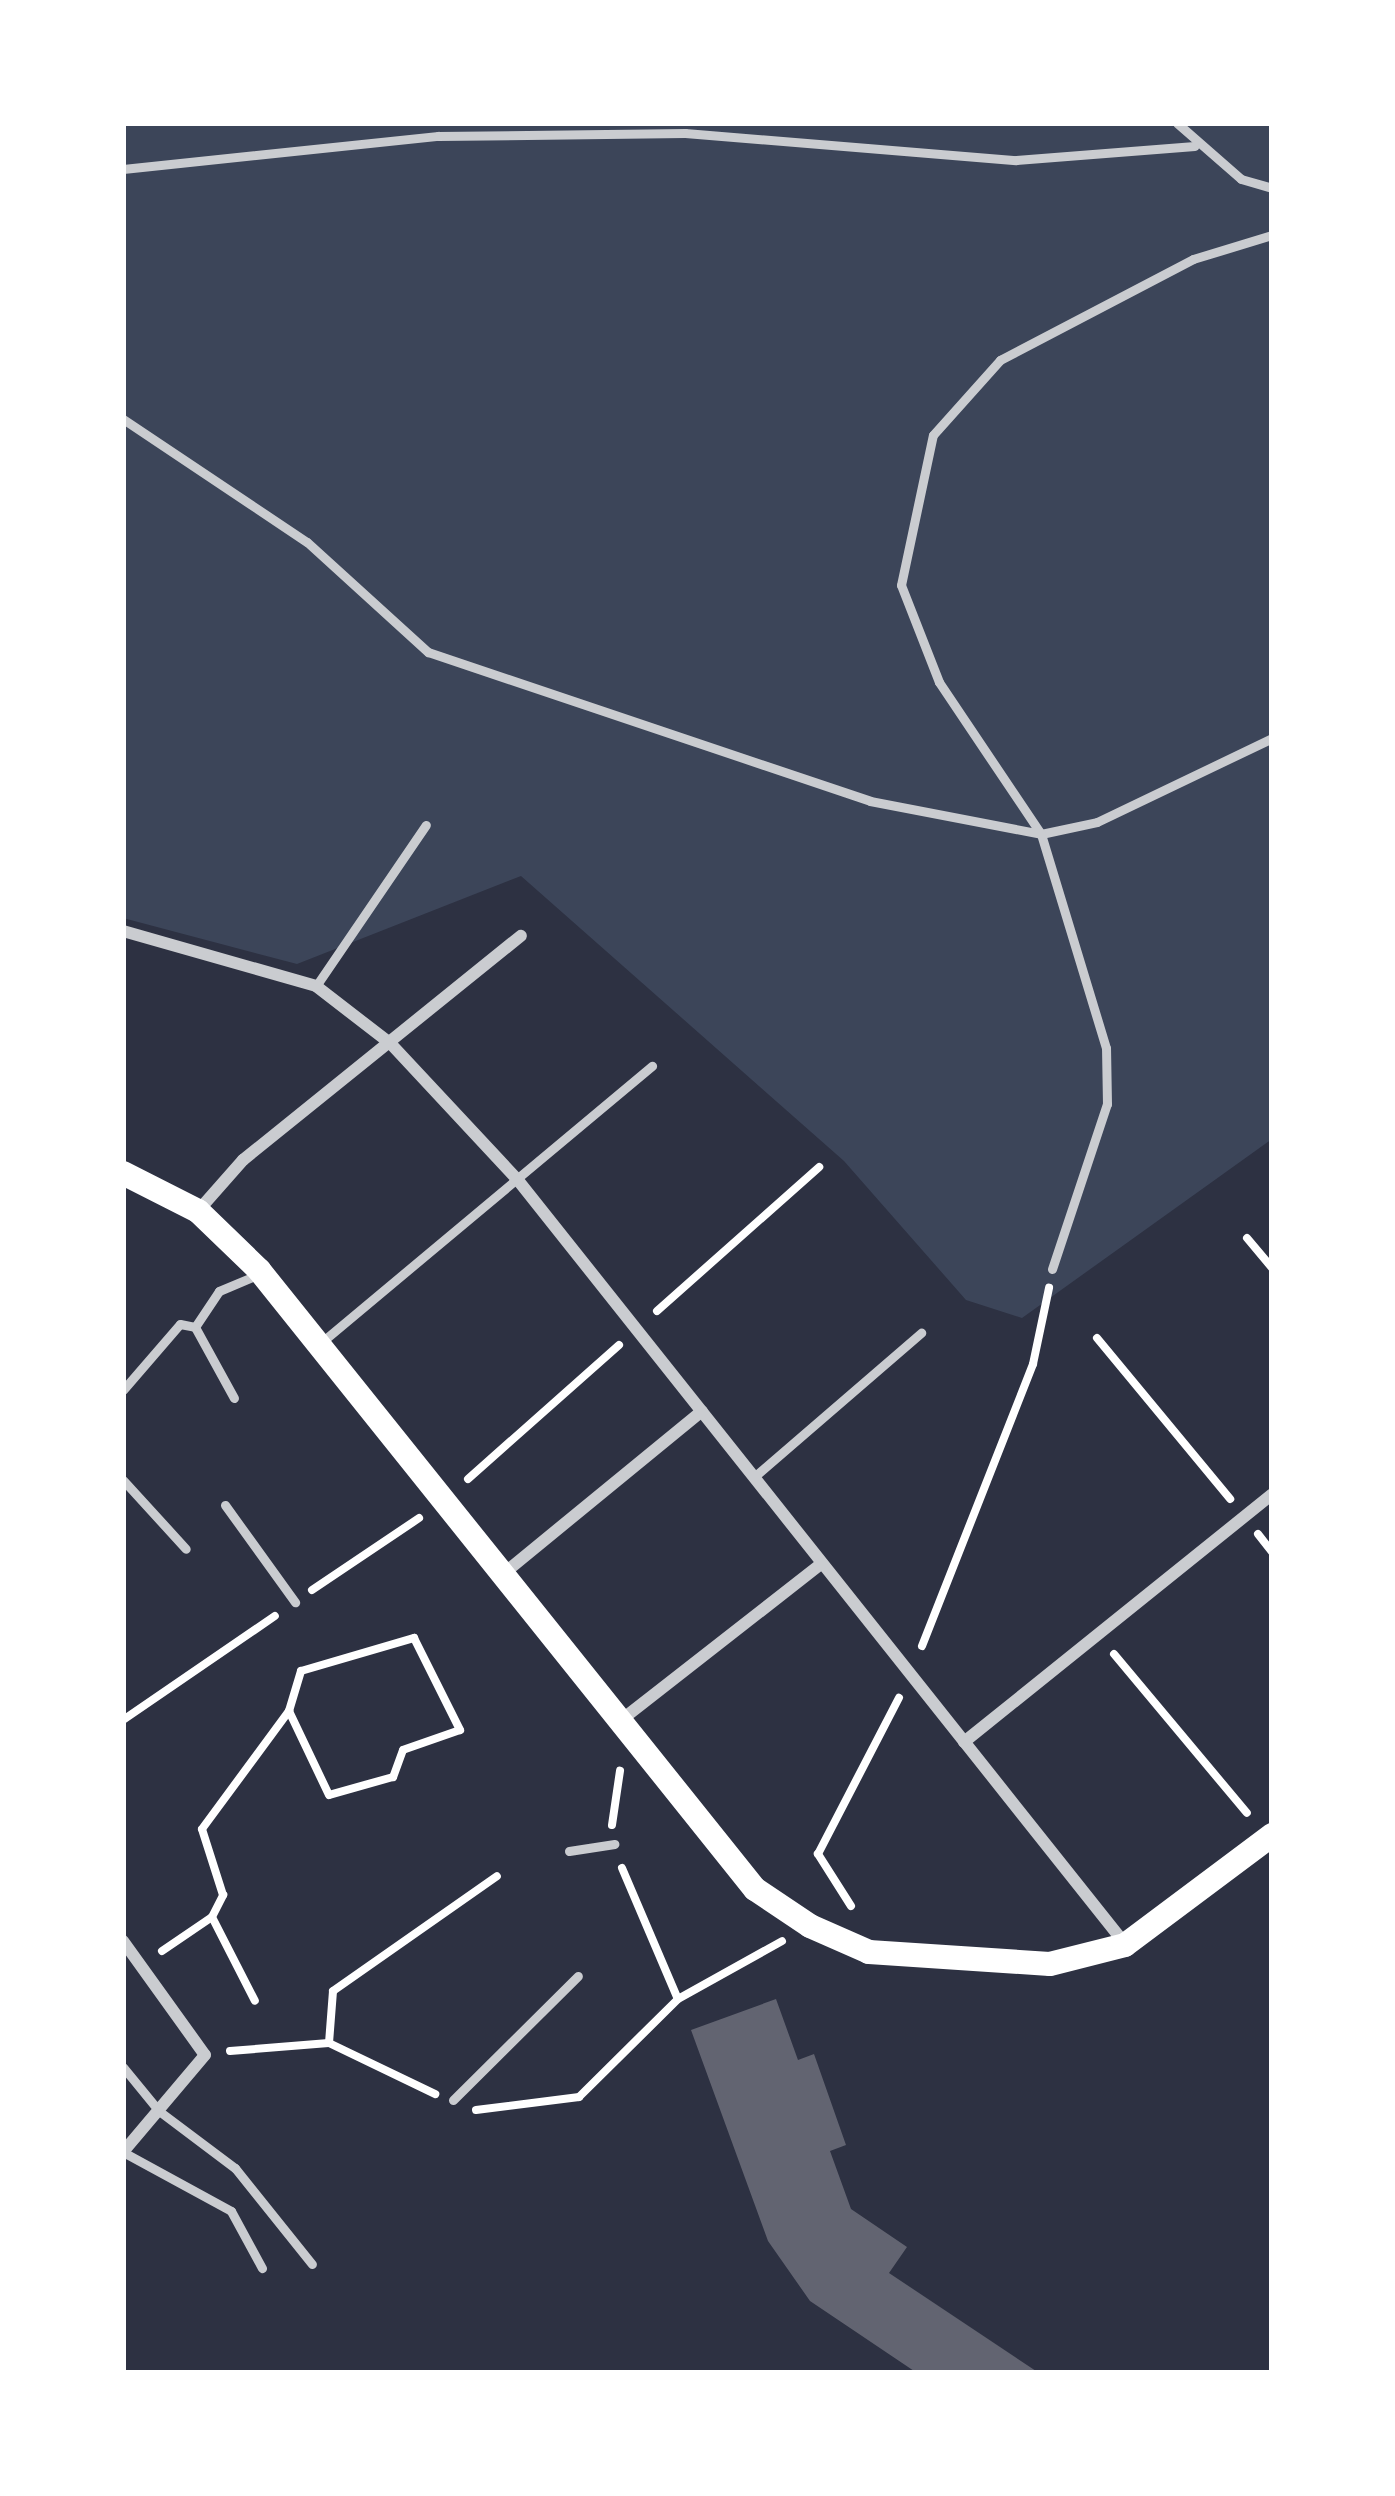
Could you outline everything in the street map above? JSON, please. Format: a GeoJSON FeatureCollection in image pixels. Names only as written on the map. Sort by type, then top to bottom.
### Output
{"type":"FeatureCollection","features":[{"type":"Feature","properties":{"kind":"main road"},"geometry":{"type":"LineString","coordinates":[[123,1173],[198,1210],[259,1270],[323,1341],[618,1723],[755,1888],[809,1926],[869,1952],[1049,1964],[1125,1945],[1270,1836]]}},
{"type":"Feature","properties":{"kind":"street"},"geometry":{"type":"LineString","coordinates":[[123,931],[316,986],[391,1044],[517,1179],[1125,1945]]}},
{"type":"Feature","properties":{"kind":"street"},"geometry":{"type":"LineString","coordinates":[[198,1210],[243,1160],[521,936]]}},
{"type":"Feature","properties":{"kind":"street"},"geometry":{"type":"LineString","coordinates":[[503,1574],[702,1411]]}},
{"type":"Feature","properties":{"kind":"street"},"geometry":{"type":"LineString","coordinates":[[964,1742],[1272,1494]]}},
{"type":"Feature","properties":{"kind":"street"},"geometry":{"type":"LineString","coordinates":[[618,1723],[822,1563]]}},
{"type":"Feature","properties":{"kind":"street"},"geometry":{"type":"LineString","coordinates":[[123,1941],[206,2055],[123,2152]]}},
{"type":"Feature","properties":{"kind":"lane"},"geometry":{"type":"LineString","coordinates":[[1177,123],[1194,146],[1272,188]]}},
{"type":"Feature","properties":{"kind":"lane"},"geometry":{"type":"LineString","coordinates":[[123,170],[438,136],[685,133],[1016,160],[1194,146]]}},
{"type":"Feature","properties":{"kind":"lane"},"geometry":{"type":"LineString","coordinates":[[1052,1269],[1108,1104],[1106,1048],[1041,833],[939,682],[901,585],[933,435],[1000,360],[1193,260],[1272,235]]}},
{"type":"Feature","properties":{"kind":"lane"},"geometry":{"type":"LineString","coordinates":[[123,419],[307,542],[428,652],[470,671],[870,802],[1041,833],[1097,822],[1272,738]]}},
{"type":"Feature","properties":{"kind":"lane"},"geometry":{"type":"LineString","coordinates":[[316,986],[426,825]]}},
{"type":"Feature","properties":{"kind":"lane"},"geometry":{"type":"LineString","coordinates":[[323,1341],[652,1066]]}},
{"type":"Feature","properties":{"kind":"lane"},"geometry":{"type":"LineString","coordinates":[[195,1327],[219,1291],[253,1285],[259,1270]]}},
{"type":"Feature","properties":{"kind":"lane"},"geometry":{"type":"LineString","coordinates":[[123,1390],[179,1324],[195,1327]]}},
{"type":"Feature","properties":{"kind":"lane"},"geometry":{"type":"LineString","coordinates":[[195,1327],[234,1398]]}},
{"type":"Feature","properties":{"kind":"lane"},"geometry":{"type":"LineString","coordinates":[[754,1477],[921,1334]]}},
{"type":"Feature","properties":{"kind":"lane"},"geometry":{"type":"LineString","coordinates":[[123,1480],[186,1549]]}},
{"type":"Feature","properties":{"kind":"lane"},"geometry":{"type":"LineString","coordinates":[[226,1505],[296,1602]]}},
{"type":"Feature","properties":{"kind":"lane"},"geometry":{"type":"LineString","coordinates":[[569,1851],[614,1844]]}},
{"type":"Feature","properties":{"kind":"lane"},"geometry":{"type":"LineString","coordinates":[[453,2100],[578,1976]]}},
{"type":"Feature","properties":{"kind":"lane"},"geometry":{"type":"LineString","coordinates":[[123,2067],[158,2111],[235,2168],[312,2264]]}},
{"type":"Feature","properties":{"kind":"lane"},"geometry":{"type":"LineString","coordinates":[[123,2152],[231,2211],[262,2268]]}},
{"type":"Feature","properties":{"kind":"path"},"geometry":{"type":"LineString","coordinates":[[1247,1238],[1272,1268]]}},
{"type":"Feature","properties":{"kind":"path"},"geometry":{"type":"LineString","coordinates":[[869,1952],[818,1854],[911,1675],[1033,1364],[1052,1269]]}},
{"type":"Feature","properties":{"kind":"path"},"geometry":{"type":"LineString","coordinates":[[1097,1338],[1244,1516]]}},
{"type":"Feature","properties":{"kind":"path"},"geometry":{"type":"LineString","coordinates":[[1098,1634],[1270,1836]]}},
{"type":"Feature","properties":{"kind":"path"},"geometry":{"type":"LineString","coordinates":[[142,1964],[212,1917],[223,1895],[202,1828],[289,1711],[301,1671],[414,1637],[460,1730],[404,1750],[393,1777],[329,1795],[289,1711]]}},
{"type":"Feature","properties":{"kind":"path"},"geometry":{"type":"LineString","coordinates":[[609,1789],[614,1844],[678,1999],[809,1926]]}},
{"type":"Feature","properties":{"kind":"path"},"geometry":{"type":"LineString","coordinates":[[206,2055],[298,2037],[329,2043],[332,1991],[497,1876]]}},
{"type":"Feature","properties":{"kind":"path"},"geometry":{"type":"LineString","coordinates":[[212,1917],[255,2001]]}},
{"type":"Feature","properties":{"kind":"shaded area"},"geometry":{"type":"Polygon","coordinates":[[[123,123],[1272,123],[1272,1139],[1022,1318],[966,1300],[844,1161],[521,876],[297,964],[123,918],[123,123]]]}},
{"type":"Feature","properties":{"kind":"building"},"geometry":{"type":"Polygon","coordinates":[[[776,1999],[798,2060],[814,2054],[846,2145],[830,2151],[851,2209],[907,2247],[889,2273],[1039,2373],[917,2373],[810,2301],[768,2241],[691,2030],[776,1999]]]}}]}
